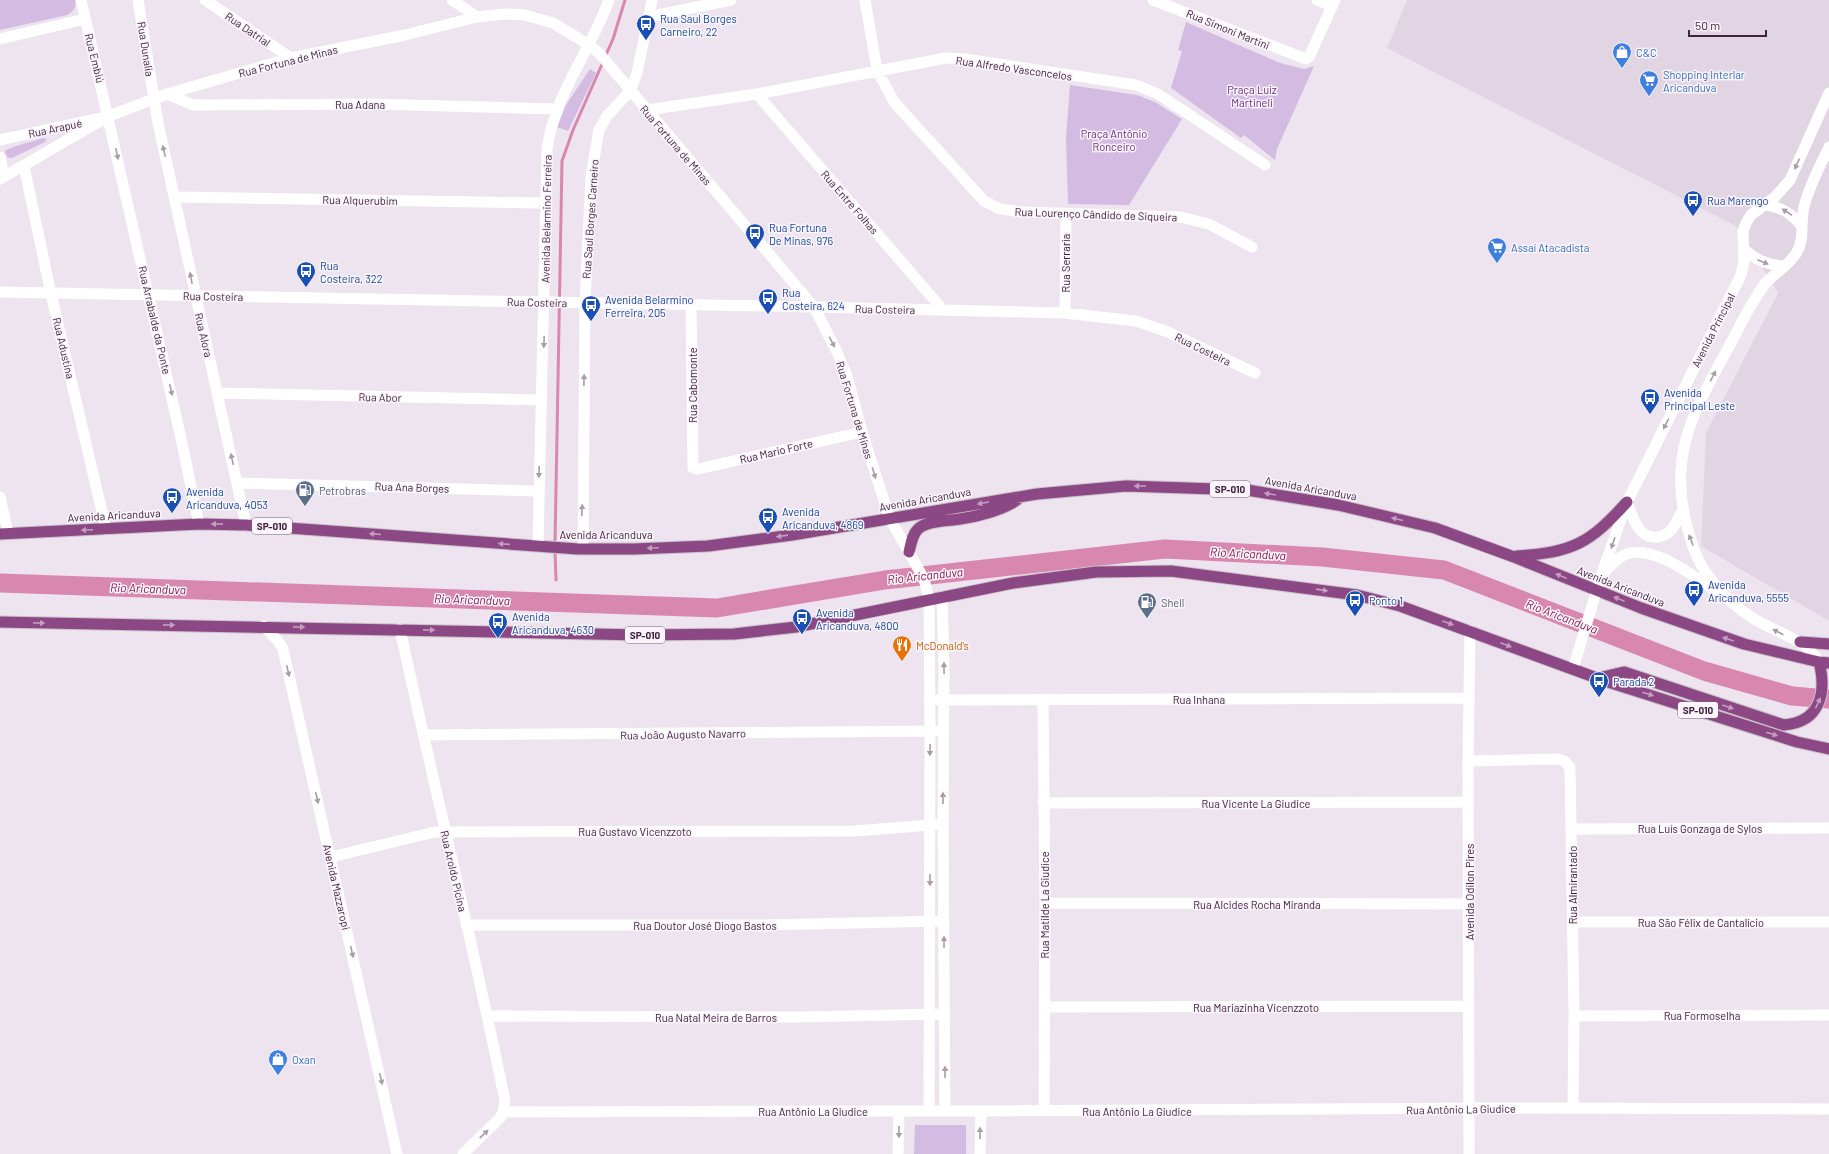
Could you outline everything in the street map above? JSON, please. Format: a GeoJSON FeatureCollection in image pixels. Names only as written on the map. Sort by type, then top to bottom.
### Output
{"type":"FeatureCollection","features":[{"type":"Feature","properties":{"kind":"highway","name":"Avenida Aricanduva"},"geometry":{"type":"LineString","coordinates":[[4,534],[199,524],[246,525],[580,549],[708,546],[792,535],[1022,496],[1126,486],[1247,490],[1338,505],[1435,528],[1514,557],[1596,596],[1744,644],[1823,666]]}},
{"type":"Feature","properties":{"kind":"highway"},"geometry":{"type":"LineString","coordinates":[[909,552],[913,536],[919,528],[925,525],[963,519],[998,510],[1022,496]]}},
{"type":"Feature","properties":{"kind":"highway"},"geometry":{"type":"LineString","coordinates":[[1514,557],[1564,551],[1585,541],[1604,527],[1627,502]]}},
{"type":"Feature","properties":{"kind":"highway","name":"SP-010"},"geometry":{"type":"LineString","coordinates":[[0,622],[264,626],[641,635],[734,634],[796,627],[942,596],[1013,583],[1096,572],[1171,571],[1357,596],[1400,606],[1598,678],[1797,742],[1829,749]]}},
{"type":"Feature","properties":{"kind":"highway"},"geometry":{"type":"LineString","coordinates":[[1800,642],[1829,644]]}},
{"type":"Feature","properties":{"kind":"highway"},"geometry":{"type":"LineString","coordinates":[[1598,678],[1624,672],[1770,722],[1784,725],[1796,724],[1806,720],[1814,711],[1820,700],[1823,666]]}},
{"type":"Feature","properties":{"kind":"street","name":"Rua Embiú"},"geometry":{"type":"LineString","coordinates":[[81,0],[109,116]]}},
{"type":"Feature","properties":{"kind":"street","name":"Rua Dunalia"},"geometry":{"type":"LineString","coordinates":[[138,0],[154,98]]}},
{"type":"Feature","properties":{"kind":"street","name":"Rua Datrial"},"geometry":{"type":"LineString","coordinates":[[205,0],[291,58]]}},
{"type":"Feature","properties":{"kind":"street"},"geometry":{"type":"LineString","coordinates":[[452,0],[477,17]]}},
{"type":"Feature","properties":{"kind":"street","name":"Avenida Belarmino Ferreira"},"geometry":{"type":"LineString","coordinates":[[540,547],[538,491],[542,400],[550,303],[545,203],[547,149],[550,129],[556,109],[600,24],[609,0]]}},
{"type":"Feature","properties":{"kind":"street","name":"Rua Saul Borges Carneiro"},"geometry":{"type":"LineString","coordinates":[[580,549],[580,303],[591,176],[599,130],[606,116],[630,91],[637,73],[652,0]]}},
{"type":"Feature","properties":{"kind":"street"},"geometry":{"type":"LineString","coordinates":[[648,17],[731,0]]}},
{"type":"Feature","properties":{"kind":"street","name":"Rua Lourenço Cândido de Siqueira"},"geometry":{"type":"LineString","coordinates":[[865,0],[877,70],[894,102],[984,201],[1000,209],[1066,214],[1180,217],[1209,224],[1252,247]]}},
{"type":"Feature","properties":{"kind":"street","name":"Rua Simoni Martini"},"geometry":{"type":"LineString","coordinates":[[1153,0],[1302,59],[1309,57],[1333,3]]}},
{"type":"Feature","properties":{"kind":"street"},"geometry":{"type":"LineString","coordinates":[[1317,0],[1333,3]]}},
{"type":"Feature","properties":{"kind":"street","name":"Rua Fortuna de Minas"},"geometry":{"type":"LineString","coordinates":[[0,179],[109,116],[154,98],[291,58],[405,35],[477,17],[506,14],[525,15],[553,23],[589,45],[599,53],[615,74],[814,307],[837,352],[847,376],[862,432],[890,519],[924,579],[929,599],[929,1110]]}},
{"type":"Feature","properties":{"kind":"street"},"geometry":{"type":"LineString","coordinates":[[0,39],[85,19]]}},
{"type":"Feature","properties":{"kind":"street","name":"Rua Alfredo Vasconcelos"},"geometry":{"type":"LineString","coordinates":[[647,110],[757,94],[946,58],[965,59],[1136,85],[1158,94],[1265,165]]}},
{"type":"Feature","properties":{"kind":"street","name":"Avenida Principal"},"geometry":{"type":"LineString","coordinates":[[1574,669],[1601,576],[1627,502],[1741,275],[1745,250],[1743,241],[1746,223],[1751,215],[1783,190],[1790,180],[1829,93]]}},
{"type":"Feature","properties":{"kind":"street","name":"Rua Adana"},"geometry":{"type":"LineString","coordinates":[[167,94],[192,105],[373,104],[556,109]]}},
{"type":"Feature","properties":{"kind":"street","name":"Rua Entre Folhas"},"geometry":{"type":"LineString","coordinates":[[757,94],[943,310]]}},
{"type":"Feature","properties":{"kind":"street","name":"Rua Alora"},"geometry":{"type":"LineString","coordinates":[[154,98],[195,296],[246,525]]}},
{"type":"Feature","properties":{"kind":"street","name":"Rua Arapué"},"geometry":{"type":"LineString","coordinates":[[0,140],[109,116]]}},
{"type":"Feature","properties":{"kind":"street","name":"Rua Arrabalde da Ponte"},"geometry":{"type":"LineString","coordinates":[[109,116],[199,524]]}},
{"type":"Feature","properties":{"kind":"street","name":"Avenida Principal"},"geometry":{"type":"LineString","coordinates":[[1823,666],[1810,649],[1800,642],[1755,619],[1725,597],[1704,571],[1696,554],[1683,510],[1680,487],[1680,466],[1684,441],[1695,413],[1752,303],[1771,278],[1797,253],[1802,236],[1807,197],[1829,147]]}},
{"type":"Feature","properties":{"kind":"street"},"geometry":{"type":"LineString","coordinates":[[0,158],[2,166],[0,179]]}},
{"type":"Feature","properties":{"kind":"street","name":"Rua Adustina"},"geometry":{"type":"LineString","coordinates":[[24,166],[51,294],[106,529]]}},
{"type":"Feature","properties":{"kind":"street","name":"Rua Alquerubim"},"geometry":{"type":"LineString","coordinates":[[175,197],[545,203]]}},
{"type":"Feature","properties":{"kind":"street"},"geometry":{"type":"LineString","coordinates":[[1766,204],[1783,209],[1794,217],[1802,227]]}},
{"type":"Feature","properties":{"kind":"street","name":"Rua Serraria"},"geometry":{"type":"LineString","coordinates":[[1065,313],[1066,214]]}},
{"type":"Feature","properties":{"kind":"street"},"geometry":{"type":"LineString","coordinates":[[1745,250],[1751,256],[1767,264],[1785,266]]}},
{"type":"Feature","properties":{"kind":"street","name":"Rua Costeira"},"geometry":{"type":"LineString","coordinates":[[0,292],[550,303],[691,304],[1065,313],[1136,321],[1168,332],[1254,373]]}},
{"type":"Feature","properties":{"kind":"street","name":"Rua Cabomonte"},"geometry":{"type":"LineString","coordinates":[[691,304],[692,466]]}},
{"type":"Feature","properties":{"kind":"street","name":"Rua Abor"},"geometry":{"type":"LineString","coordinates":[[218,394],[542,400]]}},
{"type":"Feature","properties":{"kind":"street","name":"Rua Mario Forte"},"geometry":{"type":"LineString","coordinates":[[692,466],[694,469],[698,469],[862,432]]}},
{"type":"Feature","properties":{"kind":"street","name":"Rua Ana Borges"},"geometry":{"type":"LineString","coordinates":[[237,483],[538,491]]}},
{"type":"Feature","properties":{"kind":"street"},"geometry":{"type":"LineString","coordinates":[[0,497],[4,534]]}},
{"type":"Feature","properties":{"kind":"street"},"geometry":{"type":"LineString","coordinates":[[1627,502],[1638,527],[1643,533],[1655,537],[1665,535],[1672,530],[1683,510]]}},
{"type":"Feature","properties":{"kind":"street"},"geometry":{"type":"LineString","coordinates":[[1601,576],[1623,555],[1640,552],[1662,558],[1678,566],[1725,597]]}},
{"type":"Feature","properties":{"kind":"street"},"geometry":{"type":"LineString","coordinates":[[942,596],[944,700],[944,1110]]}},
{"type":"Feature","properties":{"kind":"street","name":"Avenida Mazzaropi"},"geometry":{"type":"LineString","coordinates":[[264,626],[278,641],[283,649],[398,1154]]}},
{"type":"Feature","properties":{"kind":"street","name":"Rua Aroldo Picina"},"geometry":{"type":"LineString","coordinates":[[400,630],[466,925],[488,1016],[504,1101],[503,1112]]}},
{"type":"Feature","properties":{"kind":"street","name":"Avenida Odilon Pires"},"geometry":{"type":"LineString","coordinates":[[1469,1154],[1468,698],[1470,631]]}},
{"type":"Feature","properties":{"kind":"street","name":"Rua Inhana"},"geometry":{"type":"LineString","coordinates":[[929,700],[1468,698]]}},
{"type":"Feature","properties":{"kind":"street","name":"Rua Matilde La Giudice"},"geometry":{"type":"LineString","coordinates":[[1043,699],[1045,903],[1044,1111]]}},
{"type":"Feature","properties":{"kind":"street","name":"Rua João Augusto Navarro"},"geometry":{"type":"LineString","coordinates":[[423,735],[944,731]]}},
{"type":"Feature","properties":{"kind":"street","name":"Rua Almirantado"},"geometry":{"type":"LineString","coordinates":[[1468,761],[1557,759],[1564,761],[1570,767],[1574,1016],[1573,1108]]}},
{"type":"Feature","properties":{"kind":"street","name":"Rua Vicente La Giudice"},"geometry":{"type":"LineString","coordinates":[[1043,803],[1468,802]]}},
{"type":"Feature","properties":{"kind":"street","name":"Rua Gustavo Vicenzzoto"},"geometry":{"type":"LineString","coordinates":[[331,857],[435,832],[855,830],[943,824]]}},
{"type":"Feature","properties":{"kind":"street","name":"Rua Luís Gonzaga de Sylos"},"geometry":{"type":"LineString","coordinates":[[1572,829],[1829,828]]}},
{"type":"Feature","properties":{"kind":"street","name":"Rua Alcides Rocha Miranda"},"geometry":{"type":"LineString","coordinates":[[1045,903],[1469,904]]}},
{"type":"Feature","properties":{"kind":"street","name":"Rua Doutor José Diogo Bastos"},"geometry":{"type":"LineString","coordinates":[[466,925],[944,921]]}},
{"type":"Feature","properties":{"kind":"street","name":"Rua São Félix de Cantalício"},"geometry":{"type":"LineString","coordinates":[[1573,922],[1829,922]]}},
{"type":"Feature","properties":{"kind":"street","name":"Rua Mariazinha Vicenzzoto"},"geometry":{"type":"LineString","coordinates":[[1044,1007],[1469,1006]]}},
{"type":"Feature","properties":{"kind":"street","name":"Rua Natal Meira de Barros"},"geometry":{"type":"LineString","coordinates":[[488,1016],[945,1014]]}},
{"type":"Feature","properties":{"kind":"street","name":"Rua Formoselha"},"geometry":{"type":"LineString","coordinates":[[1574,1016],[1829,1015]]}},
{"type":"Feature","properties":{"kind":"street","name":"Rua Antônio La Giudice"},"geometry":{"type":"LineString","coordinates":[[503,1112],[1573,1108],[1829,1109]]}},
{"type":"Feature","properties":{"kind":"street"},"geometry":{"type":"LineString","coordinates":[[898,1154],[899,1111]]}},
{"type":"Feature","properties":{"kind":"street"},"geometry":{"type":"LineString","coordinates":[[980,1154],[981,1111]]}},
{"type":"Feature","properties":{"kind":"street"},"geometry":{"type":"LineString","coordinates":[[463,1154],[503,1112]]}},
{"type":"Feature","properties":{"kind":"shaded area"},"geometry":{"type":"Polygon","coordinates":[[[1407,0],[1829,0],[1829,621],[1701,546],[1706,433],[1778,293],[1736,226],[1387,48],[1407,0]]]}},
{"type":"Feature","properties":{"kind":"green space"},"geometry":{"type":"Polygon","coordinates":[[[0,0],[75,0],[75,7],[73,11],[67,15],[0,30],[0,0]]]}},
{"type":"Feature","properties":{"kind":"green space","name":"Praça Luiz Martineli"},"geometry":{"type":"Polygon","coordinates":[[[1186,22],[1280,63],[1304,69],[1314,66],[1277,149],[1275,160],[1244,135],[1241,138],[1171,88],[1182,51],[1178,50],[1186,22]]]}},
{"type":"Feature","properties":{"kind":"green space"},"geometry":{"type":"Polygon","coordinates":[[[590,69],[596,73],[568,131],[557,127],[566,105],[590,69]]]}},
{"type":"Feature","properties":{"kind":"green space","name":"Praça Antônio Ronceiro"},"geometry":{"type":"Polygon","coordinates":[[[1070,85],[1137,95],[1155,102],[1182,119],[1129,205],[1068,204],[1066,138],[1070,85]]]}},
{"type":"Feature","properties":{"kind":"green space"},"geometry":{"type":"Polygon","coordinates":[[[43,138],[47,139],[45,142],[12,158],[8,158],[5,152],[10,148],[43,138]]]}},
{"type":"Feature","properties":{"kind":"green space"},"geometry":{"type":"Polygon","coordinates":[[[915,1125],[966,1125],[966,1154],[914,1154],[915,1125]]]}},
{"type":"Feature","properties":{"kind":"waterway"},"geometry":{"type":"LineString","coordinates":[[605,57],[613,39],[625,0]]}},
{"type":"Feature","properties":{"kind":"waterway"},"geometry":{"type":"LineString","coordinates":[[555,544],[562,161],[573,130],[603,62]]}},
{"type":"Feature","properties":{"kind":"waterway","name":"Rio Aricanduva"},"geometry":{"type":"LineString","coordinates":[[0,583],[717,608],[885,580],[1165,549],[1322,557],[1444,570],[1704,671],[1792,696],[1829,699]]}},
{"type":"Feature","properties":{"kind":"waterway"},"geometry":{"type":"LineString","coordinates":[[555,550],[556,580]]}},
{"type":"Feature","properties":{"kind":"place","name":"Rua Saul Borges Carneiro, 22"},"geometry":{"type":"Point","coordinates":[646,41]}},
{"type":"Feature","properties":{"kind":"place","name":"C&C"},"geometry":{"type":"Point","coordinates":[1622,69]}},
{"type":"Feature","properties":{"kind":"place","name":"Shopping Interlar Aricanduva"},"geometry":{"type":"Point","coordinates":[1649,97]}},
{"type":"Feature","properties":{"kind":"place","name":"Rua Marengo"},"geometry":{"type":"Point","coordinates":[1693,217]}},
{"type":"Feature","properties":{"kind":"place","name":"Rua Fortuna De Minas, 976"},"geometry":{"type":"Point","coordinates":[755,250]}},
{"type":"Feature","properties":{"kind":"place","name":"Assaí Atacadista"},"geometry":{"type":"Point","coordinates":[1497,264]}},
{"type":"Feature","properties":{"kind":"place","name":"Rua Costeira, 322"},"geometry":{"type":"Point","coordinates":[306,288]}},
{"type":"Feature","properties":{"kind":"place","name":"Rua Costeira, 624"},"geometry":{"type":"Point","coordinates":[768,315]}},
{"type":"Feature","properties":{"kind":"place","name":"Avenida Belarmino Ferreira, 205"},"geometry":{"type":"Point","coordinates":[591,322]}},
{"type":"Feature","properties":{"kind":"place","name":"Avenida Principal Leste"},"geometry":{"type":"Point","coordinates":[1650,415]}},
{"type":"Feature","properties":{"kind":"place","name":"Petrobras"},"geometry":{"type":"Point","coordinates":[305,507]}},
{"type":"Feature","properties":{"kind":"place","name":"Avenida Aricanduva, 4053"},"geometry":{"type":"Point","coordinates":[172,514]}},
{"type":"Feature","properties":{"kind":"place","name":"Avenida Aricanduva, 4869"},"geometry":{"type":"Point","coordinates":[768,534]}},
{"type":"Feature","properties":{"kind":"place","name":"Avenida Aricanduva, 5555"},"geometry":{"type":"Point","coordinates":[1694,607]}},
{"type":"Feature","properties":{"kind":"place","name":"Ponto 1"},"geometry":{"type":"Point","coordinates":[1355,617]}},
{"type":"Feature","properties":{"kind":"place","name":"Shell"},"geometry":{"type":"Point","coordinates":[1147,619]}},
{"type":"Feature","properties":{"kind":"place","name":"Avenida Aricanduva, 4800"},"geometry":{"type":"Point","coordinates":[802,635]}},
{"type":"Feature","properties":{"kind":"place","name":"Avenida Aricanduva, 4630"},"geometry":{"type":"Point","coordinates":[498,639]}},
{"type":"Feature","properties":{"kind":"place","name":"McDonald's"},"geometry":{"type":"Point","coordinates":[902,662]}},
{"type":"Feature","properties":{"kind":"place","name":"Parada 2"},"geometry":{"type":"Point","coordinates":[1599,698]}},
{"type":"Feature","properties":{"kind":"place","name":"Oxan"},"geometry":{"type":"Point","coordinates":[278,1076]}}]}
